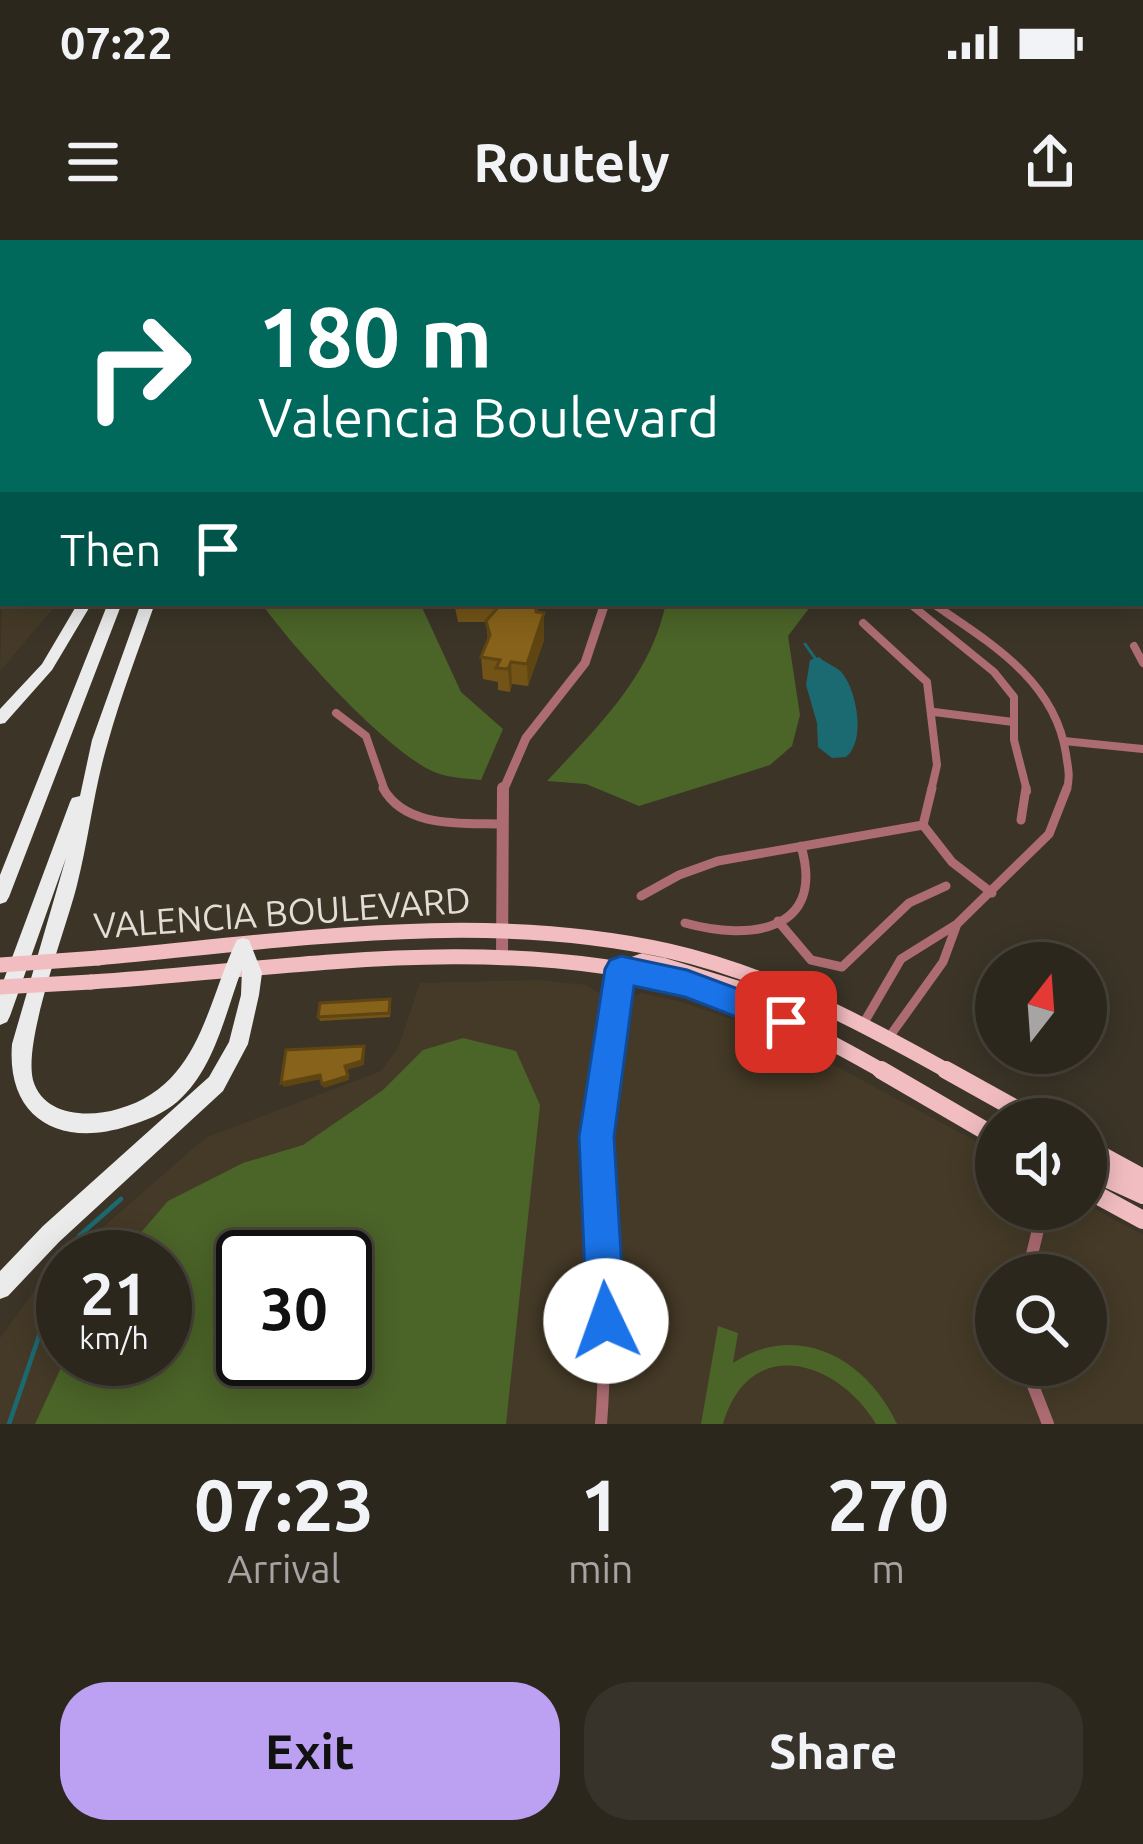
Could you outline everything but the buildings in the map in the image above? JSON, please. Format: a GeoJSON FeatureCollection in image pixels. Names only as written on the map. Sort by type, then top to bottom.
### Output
{"type":"FeatureCollection","features":[{"type":"Feature","properties":{"kind":"highway"},"geometry":{"type":"LineString","coordinates":[[0,719],[47,667],[83,606]]}},
{"type":"Feature","properties":{"kind":"highway"},"geometry":{"type":"LineString","coordinates":[[0,897],[115,606]]}},
{"type":"Feature","properties":{"kind":"highway"},"geometry":{"type":"LineString","coordinates":[[0,1016],[147,606]]}},
{"type":"Feature","properties":{"kind":"highway"},"geometry":{"type":"LineString","coordinates":[[100,740],[69,883],[22,1044],[24,1089],[38,1109],[65,1123],[95,1125],[150,1109],[197,1066],[213,1031],[228,975],[243,946]]}},
{"type":"Feature","properties":{"kind":"highway"},"geometry":{"type":"LineString","coordinates":[[0,1288],[216,1084],[238,1045],[253,973],[243,946]]}},
{"type":"Feature","properties":{"kind":"main road","name":"VALENCIA BOULEVARD"},"geometry":{"type":"LineString","coordinates":[[0,965],[380,932],[503,930],[612,940],[766,980],[995,1098]]}},
{"type":"Feature","properties":{"kind":"main road","name":"VALENCIA BOULEVARD"},"geometry":{"type":"LineString","coordinates":[[0,987],[381,961],[502,958],[621,969],[687,983],[786,1022],[975,1126]]}},
{"type":"Feature","properties":{"kind":"main road"},"geometry":{"type":"LineString","coordinates":[[621,969],[642,961],[662,965],[862,1026]]}},
{"type":"Feature","properties":{"kind":"main road"},"geometry":{"type":"LineString","coordinates":[[1107,1158],[1143,1178]]}},
{"type":"Feature","properties":{"kind":"main road"},"geometry":{"type":"LineString","coordinates":[[1107,1179],[1143,1195]]}},
{"type":"Feature","properties":{"kind":"main road"},"geometry":{"type":"LineString","coordinates":[[1107,1200],[1143,1220]]}},
{"type":"Feature","properties":{"kind":"street"},"geometry":{"type":"LineString","coordinates":[[502,958],[503,787],[514,758],[586,663],[604,606]]}},
{"type":"Feature","properties":{"kind":"street"},"geometry":{"type":"LineString","coordinates":[[913,606],[994,672],[1014,697],[1013,722],[1028,796],[1021,820]]}},
{"type":"Feature","properties":{"kind":"street"},"geometry":{"type":"LineString","coordinates":[[862,1026],[901,959],[957,924],[1048,834],[1070,782],[1064,741],[1047,697],[1027,671],[936,606]]}},
{"type":"Feature","properties":{"kind":"street"},"geometry":{"type":"LineString","coordinates":[[943,631],[958,622]]}},
{"type":"Feature","properties":{"kind":"street"},"geometry":{"type":"LineString","coordinates":[[863,623],[927,682],[937,765],[923,825]]}},
{"type":"Feature","properties":{"kind":"street"},"geometry":{"type":"LineString","coordinates":[[1134,646],[1143,663]]}},
{"type":"Feature","properties":{"kind":"street"},"geometry":{"type":"LineString","coordinates":[[934,712],[1013,722]]}},
{"type":"Feature","properties":{"kind":"street"},"geometry":{"type":"LineString","coordinates":[[335,713],[360,728],[375,748],[380,782],[401,808],[442,822],[500,824]]}},
{"type":"Feature","properties":{"kind":"street"},"geometry":{"type":"LineString","coordinates":[[1064,741],[1143,749]]}},
{"type":"Feature","properties":{"kind":"street"},"geometry":{"type":"LineString","coordinates":[[923,825],[952,862],[992,892]]}},
{"type":"Feature","properties":{"kind":"street"},"geometry":{"type":"LineString","coordinates":[[641,896],[677,872],[762,849],[801,846],[882,826],[923,825]]}},
{"type":"Feature","properties":{"kind":"street"},"geometry":{"type":"LineString","coordinates":[[685,923],[732,933],[755,931],[799,910],[809,895],[811,870],[801,846]]}},
{"type":"Feature","properties":{"kind":"street"},"geometry":{"type":"LineString","coordinates":[[778,921],[811,960],[842,967],[909,903],[946,886]]}},
{"type":"Feature","properties":{"kind":"street"},"geometry":{"type":"LineString","coordinates":[[887,1040],[943,962],[957,924]]}},
{"type":"Feature","properties":{"kind":"street"},"geometry":{"type":"LineString","coordinates":[[601,1424],[607,1351],[597,1137],[621,969]]}},
{"type":"Feature","properties":{"kind":"street"},"geometry":{"type":"LineString","coordinates":[[1033,1386],[1048,1424]]}},
{"type":"Feature","properties":{"kind":"shaded area"},"geometry":{"type":"Polygon","coordinates":[[[2,606],[55,606],[0,671],[2,606]]]}},
{"type":"Feature","properties":{"kind":"shaded area"},"geometry":{"type":"Polygon","coordinates":[[[539,980],[587,985],[597,992],[631,998],[641,993],[678,1001],[776,1034],[975,1141],[975,1230],[1107,1230],[1107,1215],[1143,1235],[1143,1424],[0,1424],[0,1338],[36,1288],[36,1386],[192,1386],[192,1230],[100,1230],[205,1138],[381,1071],[398,1048],[420,983],[539,980]]]}},
{"type":"Feature","properties":{"kind":"green space"},"geometry":{"type":"Polygon","coordinates":[[[263,606],[421,606],[461,692],[503,729],[481,780],[439,774],[406,755],[294,645],[263,606]]]}},
{"type":"Feature","properties":{"kind":"green space"},"geometry":{"type":"Polygon","coordinates":[[[665,606],[811,606],[788,636],[800,715],[792,746],[770,765],[639,806],[586,784],[547,781],[620,700],[658,630],[665,606]]]}},
{"type":"Feature","properties":{"kind":"green space"},"geometry":{"type":"Polygon","coordinates":[[[463,1038],[516,1051],[540,1105],[506,1424],[35,1424],[53,1386],[192,1386],[192,1230],[143,1230],[168,1201],[243,1163],[303,1145],[383,1090],[423,1050],[463,1038]]]}},
{"type":"Feature","properties":{"kind":"green space"},"geometry":{"type":"Polygon","coordinates":[[[718,1326],[738,1333],[733,1363],[782,1345],[828,1353],[868,1381],[897,1424],[876,1424],[839,1384],[795,1366],[773,1367],[752,1377],[735,1395],[723,1424],[701,1424],[718,1326]]]}},
{"type":"Feature","properties":{"kind":"water"},"geometry":{"type":"Polygon","coordinates":[[[819,657],[843,674],[855,704],[858,729],[846,757],[832,758],[818,747],[806,685],[810,660],[819,657]]]}},
{"type":"Feature","properties":{"kind":"waterway"},"geometry":{"type":"LineString","coordinates":[[805,644],[815,658]]}},
{"type":"Feature","properties":{"kind":"waterway"},"geometry":{"type":"LineString","coordinates":[[86,1230],[121,1199]]}},
{"type":"Feature","properties":{"kind":"waterway"},"geometry":{"type":"LineString","coordinates":[[9,1424],[36,1345]]}},
{"type":"Feature","properties":{"kind":"route"},"geometry":{"type":"LineString","coordinates":[[606,1321],[597,1137],[621,969],[687,983],[786,1022]]}}]}
